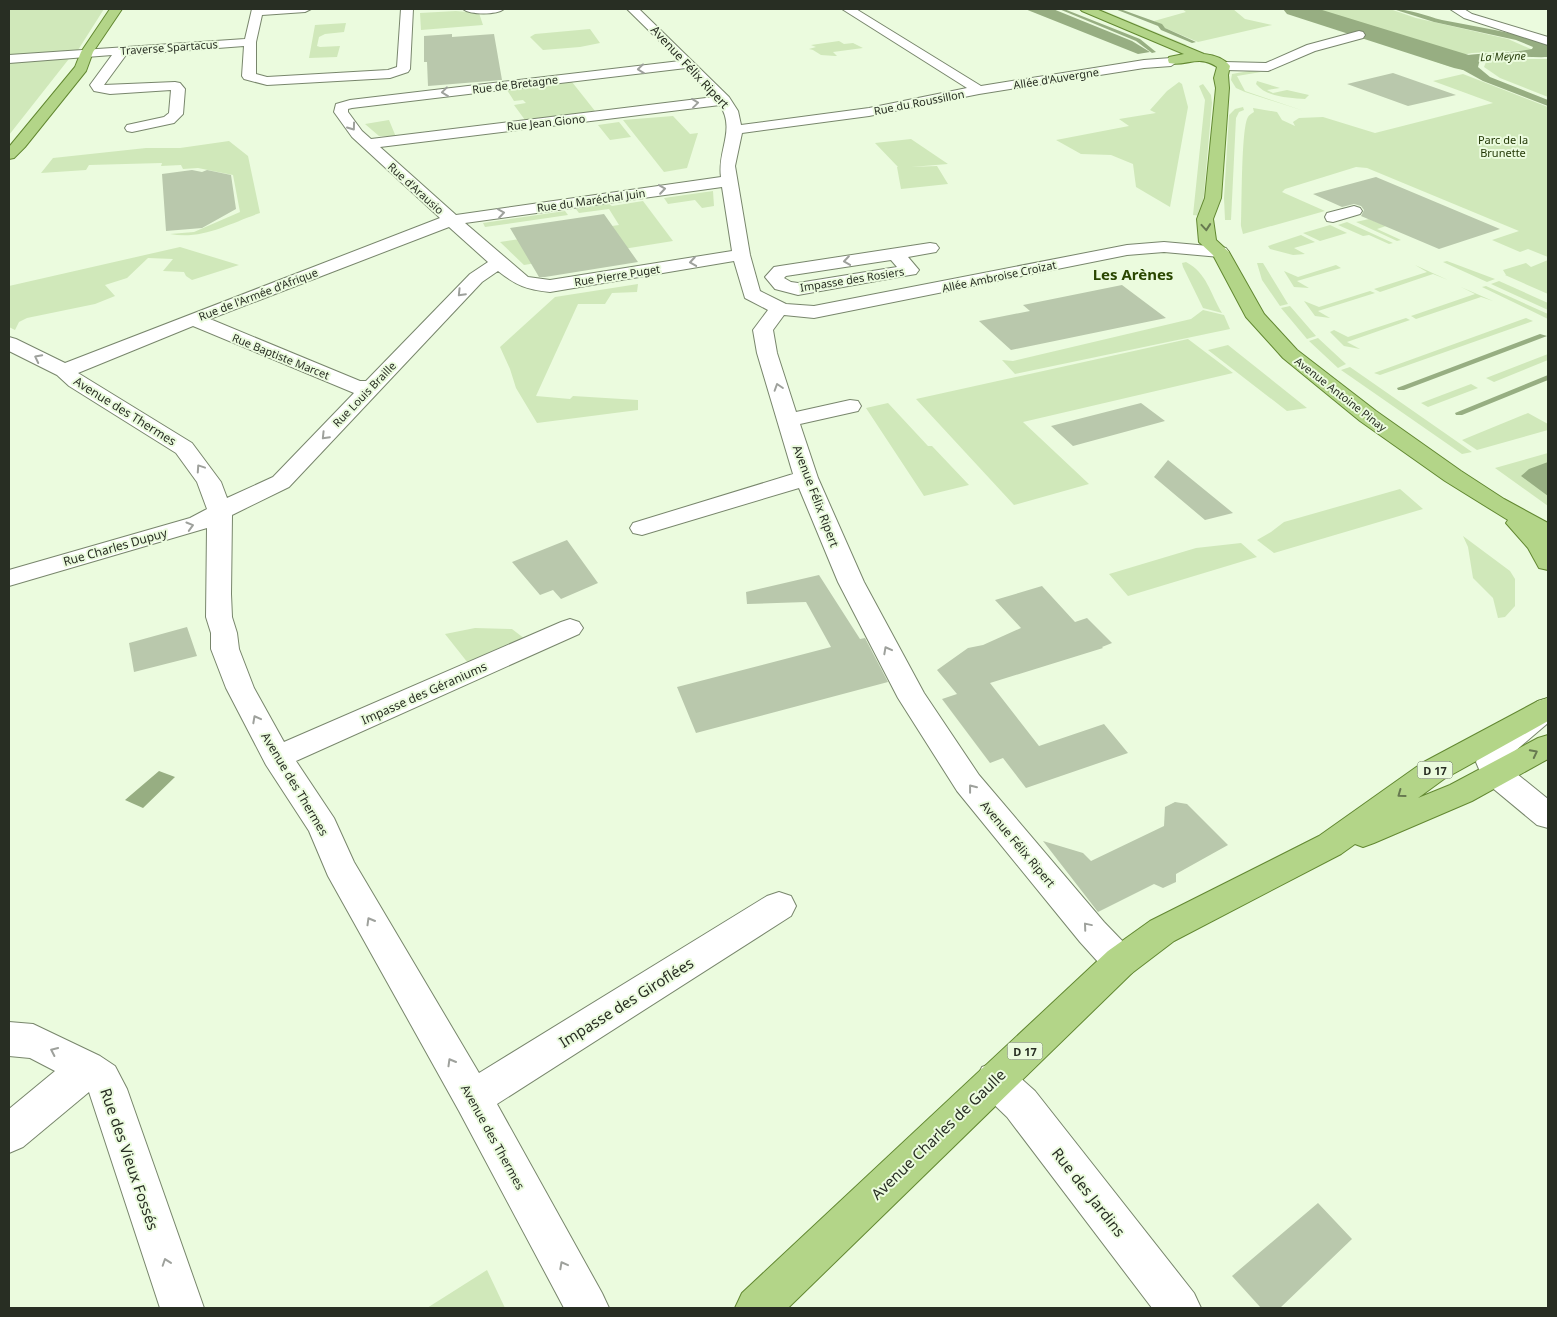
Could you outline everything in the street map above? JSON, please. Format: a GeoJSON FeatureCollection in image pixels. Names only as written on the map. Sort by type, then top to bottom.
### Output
{"type":"FeatureCollection","features":[{"type":"Feature","properties":{"kind":"main road"},"geometry":{"type":"LineString","coordinates":[[9,155],[81,68],[87,52],[116,9]]}},
{"type":"Feature","properties":{"kind":"main road"},"geometry":{"type":"LineString","coordinates":[[1086,9],[1217,62],[1216,73]]}},
{"type":"Feature","properties":{"kind":"main road"},"geometry":{"type":"LineString","coordinates":[[1154,36],[1171,49],[1178,66],[1187,57],[1204,58]]}},
{"type":"Feature","properties":{"kind":"main road","name":"Avenue Antoine Pinay"},"geometry":{"type":"LineString","coordinates":[[1216,73],[1222,89],[1220,95],[1221,108],[1214,198],[1205,219],[1208,242],[1222,239],[1248,305],[1256,317],[1290,354],[1331,389],[1496,504],[1548,532]]}},
{"type":"Feature","properties":{"kind":"main road","name":"Avenue Antoine Pinay"},"geometry":{"type":"LineString","coordinates":[[1496,504],[1539,545],[1548,562]]}},
{"type":"Feature","properties":{"kind":"main road","name":"Avenue Charles de Gaulle"},"geometry":{"type":"LineString","coordinates":[[757,1308],[1120,962],[1162,931],[1330,845],[1433,771],[1548,708]]}},
{"type":"Feature","properties":{"kind":"main road","name":"Avenue Charles de Gaulle"},"geometry":{"type":"LineString","coordinates":[[1330,845],[1372,832],[1461,793],[1548,746]]}},
{"type":"Feature","properties":{"kind":"street"},"geometry":{"type":"LineString","coordinates":[[305,9],[258,10],[250,42],[249,76],[267,81],[390,74],[403,69],[407,9]]}},
{"type":"Feature","properties":{"kind":"street"},"geometry":{"type":"LineString","coordinates":[[469,9],[498,9]]}},
{"type":"Feature","properties":{"kind":"street","name":"Avenue Félix Ripert"},"geometry":{"type":"LineString","coordinates":[[633,9],[724,100],[731,111],[735,130]]}},
{"type":"Feature","properties":{"kind":"street","name":"Rue du Roussillon"},"geometry":{"type":"LineString","coordinates":[[848,9],[979,90]]}},
{"type":"Feature","properties":{"kind":"street"},"geometry":{"type":"LineString","coordinates":[[1456,9],[1468,16],[1548,41]]}},
{"type":"Feature","properties":{"kind":"street"},"geometry":{"type":"LineString","coordinates":[[1216,73],[1268,67],[1311,48],[1359,35]]}},
{"type":"Feature","properties":{"kind":"street","name":"Traverse Spartacus"},"geometry":{"type":"LineString","coordinates":[[9,59],[250,42]]}},
{"type":"Feature","properties":{"kind":"street"},"geometry":{"type":"LineString","coordinates":[[123,50],[97,85],[99,88],[110,90],[175,86],[178,89],[176,114],[169,120],[132,128]]}},
{"type":"Feature","properties":{"kind":"street","name":"Rue de Bretagne"},"geometry":{"type":"LineString","coordinates":[[341,107],[377,100],[689,64]]}},
{"type":"Feature","properties":{"kind":"street","name":"Allée d'Auvergne"},"geometry":{"type":"LineString","coordinates":[[979,90],[1133,66],[1178,66]]}},
{"type":"Feature","properties":{"kind":"street","name":"Rue du Roussillon"},"geometry":{"type":"LineString","coordinates":[[735,130],[869,112],[979,90]]}},
{"type":"Feature","properties":{"kind":"street","name":"Rue Jean Giono"},"geometry":{"type":"LineString","coordinates":[[369,144],[724,100]]}},
{"type":"Feature","properties":{"kind":"street","name":"Rue d'Arausio"},"geometry":{"type":"LineString","coordinates":[[341,107],[341,112],[357,134],[506,269]]}},
{"type":"Feature","properties":{"kind":"street"},"geometry":{"type":"LineString","coordinates":[[735,130],[728,156],[729,181],[742,255],[752,294],[762,301],[779,308]]}},
{"type":"Feature","properties":{"kind":"street","name":"Rue du Maréchal Juin"},"geometry":{"type":"LineString","coordinates":[[453,221],[729,181]]}},
{"type":"Feature","properties":{"kind":"street"},"geometry":{"type":"LineString","coordinates":[[1333,217],[1354,211]]}},
{"type":"Feature","properties":{"kind":"street","name":"Rue de l'Armée d'Afrique"},"geometry":{"type":"LineString","coordinates":[[64,371],[193,319],[442,223],[453,221]]}},
{"type":"Feature","properties":{"kind":"street","name":"Allée Ambroise Croizat"},"geometry":{"type":"LineString","coordinates":[[779,308],[797,312],[814,312],[1146,247],[1222,239]]}},
{"type":"Feature","properties":{"kind":"street","name":"Impasse des Rosiers"},"geometry":{"type":"LineString","coordinates":[[910,270],[798,289],[778,284],[774,277],[780,271],[930,248]]}},
{"type":"Feature","properties":{"kind":"street","name":"Impasse des Rosiers"},"geometry":{"type":"LineString","coordinates":[[895,254],[932,289]]}},
{"type":"Feature","properties":{"kind":"street","name":"Rue Pierre Puget"},"geometry":{"type":"LineString","coordinates":[[506,269],[530,284],[550,286],[742,255]]}},
{"type":"Feature","properties":{"kind":"street","name":"Rue Louis Braille"},"geometry":{"type":"LineString","coordinates":[[220,512],[281,482],[476,278],[506,269]]}},
{"type":"Feature","properties":{"kind":"street","name":"Avenue Félix Ripert"},"geometry":{"type":"LineString","coordinates":[[779,308],[763,330],[767,353],[806,478],[851,582],[912,698],[968,783],[1011,836],[1120,962]]}},
{"type":"Feature","properties":{"kind":"street","name":"Rue Baptiste Marcet"},"geometry":{"type":"LineString","coordinates":[[193,319],[356,387],[370,388]]}},
{"type":"Feature","properties":{"kind":"street","name":"Avenue des Thermes"},"geometry":{"type":"LineString","coordinates":[[9,343],[64,371],[76,382],[184,448],[209,482],[220,512],[219,617],[224,633],[225,649],[240,688],[277,757],[323,827],[340,867],[473,1098],[586,1308]]}},
{"type":"Feature","properties":{"kind":"street"},"geometry":{"type":"LineString","coordinates":[[789,420],[850,406]]}},
{"type":"Feature","properties":{"kind":"street"},"geometry":{"type":"LineString","coordinates":[[642,528],[806,478]]}},
{"type":"Feature","properties":{"kind":"street","name":"Rue Charles Dupuy"},"geometry":{"type":"LineString","coordinates":[[9,578],[199,523],[220,512]]}},
{"type":"Feature","properties":{"kind":"street","name":"Impasse des Géraniums"},"geometry":{"type":"LineString","coordinates":[[277,757],[570,628]]}},
{"type":"Feature","properties":{"kind":"street"},"geometry":{"type":"LineString","coordinates":[[1543,812],[1495,773],[1490,766],[1490,758],[1496,750],[1548,708]]}},
{"type":"Feature","properties":{"kind":"street","name":"Impasse des Giroflées"},"geometry":{"type":"LineString","coordinates":[[473,1098],[779,906]]}},
{"type":"Feature","properties":{"kind":"street","name":"Rue des Vieux Fossés"},"geometry":{"type":"LineString","coordinates":[[9,1040],[33,1041],[87,1068],[102,1079],[108,1090],[182,1308]]}},
{"type":"Feature","properties":{"kind":"street"},"geometry":{"type":"LineString","coordinates":[[9,1134],[87,1068]]}},
{"type":"Feature","properties":{"kind":"street","name":"Rue des Jardins"},"geometry":{"type":"LineString","coordinates":[[995,1080],[1021,1104],[1179,1308]]}},
{"type":"Feature","properties":{"kind":"green space"},"geometry":{"type":"Polygon","coordinates":[[[9,9],[104,9],[78,50],[9,55],[9,9]]]}},
{"type":"Feature","properties":{"kind":"green space"},"geometry":{"type":"Polygon","coordinates":[[[1094,9],[1100,9],[1187,45],[1183,46],[1094,9]]]}},
{"type":"Feature","properties":{"kind":"green space"},"geometry":{"type":"Polygon","coordinates":[[[1182,9],[1233,9],[1245,19],[1272,25],[1198,42],[1165,28],[1154,21],[1186,12],[1182,9]]]}},
{"type":"Feature","properties":{"kind":"green space"},"geometry":{"type":"Polygon","coordinates":[[[1303,9],[1390,9],[1416,18],[1508,39],[1533,50],[1472,53],[1453,57],[1451,67],[1366,37],[1367,31],[1303,9]]]}},
{"type":"Feature","properties":{"kind":"green space"},"geometry":{"type":"Polygon","coordinates":[[[456,11],[479,13],[483,25],[421,30],[420,13],[456,11]]]}},
{"type":"Feature","properties":{"kind":"green space"},"geometry":{"type":"Polygon","coordinates":[[[346,23],[344,32],[325,34],[319,37],[317,46],[340,46],[337,57],[309,58],[315,25],[346,23]]]}},
{"type":"Feature","properties":{"kind":"green space"},"geometry":{"type":"Polygon","coordinates":[[[590,29],[600,43],[580,47],[543,50],[530,37],[535,34],[590,29]]]}},
{"type":"Feature","properties":{"kind":"green space"},"geometry":{"type":"Polygon","coordinates":[[[839,41],[844,44],[853,43],[863,48],[833,52],[837,56],[821,55],[809,49],[816,47],[811,45],[839,41]]]}},
{"type":"Feature","properties":{"kind":"green space"},"geometry":{"type":"Polygon","coordinates":[[[72,55],[9,135],[9,60],[72,55]]]}},
{"type":"Feature","properties":{"kind":"green space"},"geometry":{"type":"Polygon","coordinates":[[[1498,59],[1548,59],[1548,97],[1500,78],[1484,67],[1486,62],[1498,59]]]}},
{"type":"Feature","properties":{"kind":"green space"},"geometry":{"type":"Polygon","coordinates":[[[1249,71],[1261,72],[1237,76],[1245,91],[1304,111],[1236,88],[1231,80],[1232,74],[1249,71]]]}},
{"type":"Feature","properties":{"kind":"green space","name":"Parc de la Brunette"},"geometry":{"type":"Polygon","coordinates":[[[1463,74],[1548,107],[1548,257],[1528,249],[1520,252],[1492,240],[1519,231],[1367,168],[1356,167],[1285,189],[1282,192],[1325,211],[1243,234],[1241,226],[1244,136],[1248,117],[1254,112],[1253,108],[1277,112],[1282,120],[1295,126],[1293,122],[1299,118],[1323,117],[1375,133],[1493,103],[1433,81],[1463,74]]]}},
{"type":"Feature","properties":{"kind":"green space"},"geometry":{"type":"Polygon","coordinates":[[[1257,81],[1280,88],[1267,90],[1273,93],[1287,90],[1309,95],[1305,99],[1279,96],[1260,88],[1256,84],[1257,81]]]}},
{"type":"Feature","properties":{"kind":"green space"},"geometry":{"type":"Polygon","coordinates":[[[572,82],[595,111],[525,120],[514,105],[526,103],[523,100],[514,101],[507,90],[572,82]]]}},
{"type":"Feature","properties":{"kind":"green space"},"geometry":{"type":"Polygon","coordinates":[[[1179,82],[1182,84],[1188,107],[1170,207],[1136,187],[1133,164],[1111,155],[1081,154],[1056,140],[1129,126],[1119,119],[1156,113],[1150,110],[1167,91],[1179,82]]]}},
{"type":"Feature","properties":{"kind":"green space"},"geometry":{"type":"Polygon","coordinates":[[[1203,84],[1211,95],[1212,103],[1202,216],[1193,215],[1205,100],[1199,86],[1203,84]]]}},
{"type":"Feature","properties":{"kind":"green space"},"geometry":{"type":"Polygon","coordinates":[[[1243,107],[1244,110],[1239,112],[1236,118],[1231,220],[1225,220],[1224,198],[1229,115],[1235,109],[1243,107]]]}},
{"type":"Feature","properties":{"kind":"green space"},"geometry":{"type":"Polygon","coordinates":[[[673,116],[690,134],[698,133],[687,168],[664,172],[623,120],[673,116]]]}},
{"type":"Feature","properties":{"kind":"green space"},"geometry":{"type":"Polygon","coordinates":[[[389,120],[396,137],[379,136],[365,124],[389,120]]]}},
{"type":"Feature","properties":{"kind":"green space"},"geometry":{"type":"Polygon","coordinates":[[[619,122],[631,137],[610,140],[598,125],[619,122]]]}},
{"type":"Feature","properties":{"kind":"green space"},"geometry":{"type":"Polygon","coordinates":[[[911,139],[948,164],[911,167],[937,166],[948,184],[901,189],[898,167],[875,143],[911,139]]]}},
{"type":"Feature","properties":{"kind":"green space"},"geometry":{"type":"Polygon","coordinates":[[[229,141],[248,156],[260,213],[216,230],[194,235],[170,234],[194,232],[240,212],[233,175],[198,168],[183,169],[181,165],[161,166],[162,163],[89,165],[86,170],[41,173],[53,158],[146,148],[180,148],[229,141]]]}},
{"type":"Feature","properties":{"kind":"green space"},"geometry":{"type":"Polygon","coordinates":[[[713,191],[714,206],[702,208],[695,200],[668,204],[664,198],[713,191]]]}},
{"type":"Feature","properties":{"kind":"green space"},"geometry":{"type":"Polygon","coordinates":[[[643,201],[673,241],[524,265],[500,242],[619,225],[609,209],[579,213],[576,209],[643,201]]]}},
{"type":"Feature","properties":{"kind":"green space"},"geometry":{"type":"Polygon","coordinates":[[[565,211],[568,215],[485,227],[483,223],[565,211]]]}},
{"type":"Feature","properties":{"kind":"green space"},"geometry":{"type":"Polygon","coordinates":[[[1369,219],[1386,226],[1377,229],[1401,240],[1397,241],[1356,222],[1369,219]]]}},
{"type":"Feature","properties":{"kind":"green space"},"geometry":{"type":"Polygon","coordinates":[[[1347,222],[1393,243],[1389,244],[1369,235],[1363,236],[1338,225],[1347,222]]]}},
{"type":"Feature","properties":{"kind":"green space"},"geometry":{"type":"Polygon","coordinates":[[[1330,225],[1347,233],[1320,241],[1303,233],[1330,225]]]}},
{"type":"Feature","properties":{"kind":"green space"},"geometry":{"type":"Polygon","coordinates":[[[1301,235],[1315,242],[1294,248],[1305,254],[1293,255],[1270,249],[1268,246],[1301,235]]]}},
{"type":"Feature","properties":{"kind":"green space"},"geometry":{"type":"Polygon","coordinates":[[[180,247],[239,265],[192,280],[184,272],[163,271],[173,259],[148,258],[127,278],[105,285],[115,296],[95,304],[27,318],[19,322],[15,330],[9,327],[9,286],[180,247]]]}},
{"type":"Feature","properties":{"kind":"green space"},"geometry":{"type":"Polygon","coordinates":[[[1548,260],[1548,294],[1505,275],[1503,270],[1526,263],[1531,267],[1548,260]]]}},
{"type":"Feature","properties":{"kind":"green space"},"geometry":{"type":"Polygon","coordinates":[[[1447,261],[1495,279],[1487,282],[1443,262],[1447,261]]]}},
{"type":"Feature","properties":{"kind":"green space"},"geometry":{"type":"Polygon","coordinates":[[[1186,262],[1199,272],[1222,313],[1203,308],[1183,267],[1182,263],[1186,262]]]}},
{"type":"Feature","properties":{"kind":"green space"},"geometry":{"type":"Polygon","coordinates":[[[1257,263],[1263,263],[1288,304],[1280,306],[1262,280],[1257,263]]]}},
{"type":"Feature","properties":{"kind":"green space"},"geometry":{"type":"Polygon","coordinates":[[[1336,265],[1341,268],[1297,281],[1309,288],[1294,287],[1284,271],[1298,277],[1336,265]]]}},
{"type":"Feature","properties":{"kind":"green space"},"geometry":{"type":"Polygon","coordinates":[[[1415,265],[1448,280],[1433,274],[1380,292],[1374,289],[1427,272],[1415,265]]]}},
{"type":"Feature","properties":{"kind":"green space"},"geometry":{"type":"Polygon","coordinates":[[[1499,281],[1548,303],[1548,310],[1491,284],[1499,281]]]}},
{"type":"Feature","properties":{"kind":"green space"},"geometry":{"type":"Polygon","coordinates":[[[638,284],[637,292],[612,293],[605,304],[578,304],[536,396],[570,399],[573,396],[638,400],[638,410],[537,423],[516,388],[500,347],[555,297],[638,284]]]}},
{"type":"Feature","properties":{"kind":"green space"},"geometry":{"type":"Polygon","coordinates":[[[1486,286],[1548,314],[1548,319],[1482,287],[1486,286]]]}},
{"type":"Feature","properties":{"kind":"green space"},"geometry":{"type":"Polygon","coordinates":[[[1461,287],[1493,301],[1481,297],[1416,319],[1411,316],[1475,294],[1461,287]]]}},
{"type":"Feature","properties":{"kind":"green space"},"geometry":{"type":"Polygon","coordinates":[[[1370,291],[1375,293],[1318,311],[1330,318],[1315,316],[1304,301],[1319,307],[1370,291]]]}},
{"type":"Feature","properties":{"kind":"green space"},"geometry":{"type":"Polygon","coordinates":[[[1290,306],[1316,336],[1307,339],[1281,308],[1290,306]]]}},
{"type":"Feature","properties":{"kind":"green space"},"geometry":{"type":"Polygon","coordinates":[[[1203,310],[1224,315],[1230,329],[1015,374],[1002,360],[1013,361],[1191,319],[1203,310]]]}},
{"type":"Feature","properties":{"kind":"green space"},"geometry":{"type":"Polygon","coordinates":[[[1406,318],[1410,320],[1347,342],[1360,349],[1344,346],[1330,332],[1334,330],[1348,337],[1406,318]]]}},
{"type":"Feature","properties":{"kind":"green space"},"geometry":{"type":"Polygon","coordinates":[[[1526,318],[1533,321],[1380,375],[1374,373],[1526,318]]]}},
{"type":"Feature","properties":{"kind":"green space"},"geometry":{"type":"Polygon","coordinates":[[[1318,338],[1346,364],[1338,368],[1309,341],[1318,338]]]}},
{"type":"Feature","properties":{"kind":"green space"},"geometry":{"type":"Polygon","coordinates":[[[1188,339],[1233,373],[1023,422],[1089,484],[1014,505],[916,399],[1188,339]]]}},
{"type":"Feature","properties":{"kind":"green space"},"geometry":{"type":"Polygon","coordinates":[[[1228,345],[1307,408],[1287,411],[1208,350],[1228,345]]]}},
{"type":"Feature","properties":{"kind":"green space"},"geometry":{"type":"Polygon","coordinates":[[[1548,354],[1548,360],[1494,382],[1486,378],[1548,354]]]}},
{"type":"Feature","properties":{"kind":"green space"},"geometry":{"type":"Polygon","coordinates":[[[1350,367],[1472,452],[1462,454],[1341,370],[1350,367]]]}},
{"type":"Feature","properties":{"kind":"green space"},"geometry":{"type":"Polygon","coordinates":[[[1471,384],[1478,388],[1428,407],[1421,403],[1471,384]]]}},
{"type":"Feature","properties":{"kind":"green space"},"geometry":{"type":"Polygon","coordinates":[[[888,403],[928,446],[932,446],[969,485],[924,496],[866,408],[888,403]]]}},
{"type":"Feature","properties":{"kind":"green space"},"geometry":{"type":"Polygon","coordinates":[[[1528,413],[1548,424],[1548,430],[1477,450],[1462,440],[1528,413]]]}},
{"type":"Feature","properties":{"kind":"green space"},"geometry":{"type":"Polygon","coordinates":[[[1548,453],[1548,506],[1495,468],[1548,453]]]}},
{"type":"Feature","properties":{"kind":"green space"},"geometry":{"type":"Polygon","coordinates":[[[1400,489],[1423,509],[1274,553],[1257,540],[1284,522],[1400,489]]]}},
{"type":"Feature","properties":{"kind":"green space"},"geometry":{"type":"Polygon","coordinates":[[[1463,536],[1510,571],[1515,579],[1515,606],[1505,617],[1498,618],[1493,598],[1473,578],[1468,547],[1463,536]]]}},
{"type":"Feature","properties":{"kind":"green space"},"geometry":{"type":"Polygon","coordinates":[[[1241,543],[1257,557],[1128,596],[1109,574],[1196,548],[1241,543]]]}},
{"type":"Feature","properties":{"kind":"green space"},"geometry":{"type":"Polygon","coordinates":[[[475,628],[512,629],[525,639],[468,663],[445,634],[475,628]]]}},
{"type":"Feature","properties":{"kind":"green space"},"geometry":{"type":"Polygon","coordinates":[[[487,1270],[505,1308],[427,1308],[487,1270]]]}},
{"type":"Feature","properties":{"kind":"water"},"geometry":{"type":"Polygon","coordinates":[[[1025,9],[1053,9],[1132,41],[1150,52],[1138,54],[1025,9]]]}},
{"type":"Feature","properties":{"kind":"water","name":"La Meyne"},"geometry":{"type":"Polygon","coordinates":[[[1393,9],[1412,11],[1442,20],[1509,33],[1548,45],[1548,57],[1495,58],[1479,63],[1478,67],[1490,77],[1548,100],[1548,106],[1483,81],[1454,65],[1455,57],[1522,51],[1532,49],[1533,47],[1516,40],[1434,22],[1393,9]]]}},
{"type":"Feature","properties":{"kind":"water"},"geometry":{"type":"Polygon","coordinates":[[[1548,462],[1548,496],[1521,476],[1529,469],[1548,462]]]}},
{"type":"Feature","properties":{"kind":"water"},"geometry":{"type":"Polygon","coordinates":[[[159,771],[175,777],[143,808],[125,800],[159,771]]]}},
{"type":"Feature","properties":{"kind":"building"},"geometry":{"type":"Polygon","coordinates":[[[452,34],[452,37],[494,34],[502,80],[428,86],[427,62],[424,62],[424,36],[452,34]]]}},
{"type":"Feature","properties":{"kind":"building"},"geometry":{"type":"Polygon","coordinates":[[[1393,73],[1456,95],[1408,106],[1347,84],[1393,73]]]}},
{"type":"Feature","properties":{"kind":"building"},"geometry":{"type":"Polygon","coordinates":[[[192,170],[202,172],[207,170],[231,175],[236,209],[202,228],[166,231],[162,174],[192,170]]]}},
{"type":"Feature","properties":{"kind":"building"},"geometry":{"type":"Polygon","coordinates":[[[1376,177],[1500,229],[1439,249],[1361,216],[1364,210],[1361,206],[1354,204],[1342,207],[1313,194],[1376,177]]]}},
{"type":"Feature","properties":{"kind":"building"},"geometry":{"type":"Polygon","coordinates":[[[604,214],[638,262],[539,277],[510,228],[604,214]]]}},
{"type":"Feature","properties":{"kind":"building"},"geometry":{"type":"Polygon","coordinates":[[[1122,285],[1166,318],[1011,350],[979,321],[1030,311],[1023,305],[1122,285]]]}},
{"type":"Feature","properties":{"kind":"building"},"geometry":{"type":"Polygon","coordinates":[[[1141,403],[1165,421],[1073,446],[1051,426],[1141,403]]]}},
{"type":"Feature","properties":{"kind":"building"},"geometry":{"type":"Polygon","coordinates":[[[1168,460],[1233,513],[1205,520],[1154,477],[1168,460]]]}},
{"type":"Feature","properties":{"kind":"building"},"geometry":{"type":"Polygon","coordinates":[[[567,540],[598,583],[561,599],[553,590],[540,595],[512,562],[567,540]]]}},
{"type":"Feature","properties":{"kind":"building"},"geometry":{"type":"Polygon","coordinates":[[[819,575],[860,639],[865,638],[888,682],[696,733],[677,687],[831,647],[806,602],[747,604],[746,592],[819,575]]]}},
{"type":"Feature","properties":{"kind":"building"},"geometry":{"type":"Polygon","coordinates":[[[1042,586],[1075,622],[1087,618],[1112,643],[1103,648],[990,683],[1039,746],[1104,724],[1128,753],[1026,788],[1003,758],[990,763],[942,699],[957,694],[937,670],[968,648],[983,645],[1021,628],[995,600],[1042,586]]]}},
{"type":"Feature","properties":{"kind":"building"},"geometry":{"type":"Polygon","coordinates":[[[187,627],[197,656],[134,672],[129,643],[187,627]]]}},
{"type":"Feature","properties":{"kind":"building"},"geometry":{"type":"Polygon","coordinates":[[[1175,802],[1187,804],[1228,845],[1176,874],[1176,882],[1163,888],[1154,884],[1098,912],[1043,841],[1083,853],[1091,861],[1164,826],[1165,807],[1175,802]]]}},
{"type":"Feature","properties":{"kind":"building"},"geometry":{"type":"Polygon","coordinates":[[[1318,1203],[1352,1239],[1280,1308],[1261,1308],[1232,1276],[1318,1203]]]}},
{"type":"Feature","properties":{"kind":"waterway"},"geometry":{"type":"LineString","coordinates":[[1061,9],[1138,40],[1154,52]]}},
{"type":"Feature","properties":{"kind":"waterway"},"geometry":{"type":"LineString","coordinates":[[1117,9],[1160,25],[1163,29],[1194,42]]}},
{"type":"Feature","properties":{"kind":"waterway"},"geometry":{"type":"LineString","coordinates":[[1295,9],[1463,62]]}},
{"type":"Feature","properties":{"kind":"waterway"},"geometry":{"type":"LineString","coordinates":[[1401,388],[1543,336]]}},
{"type":"Feature","properties":{"kind":"waterway"},"geometry":{"type":"LineString","coordinates":[[1459,413],[1548,377]]}},
{"type":"Feature","properties":{"kind":"district","name":"Les Arènes"},"geometry":{"type":"Point","coordinates":[1133,274]}}]}
